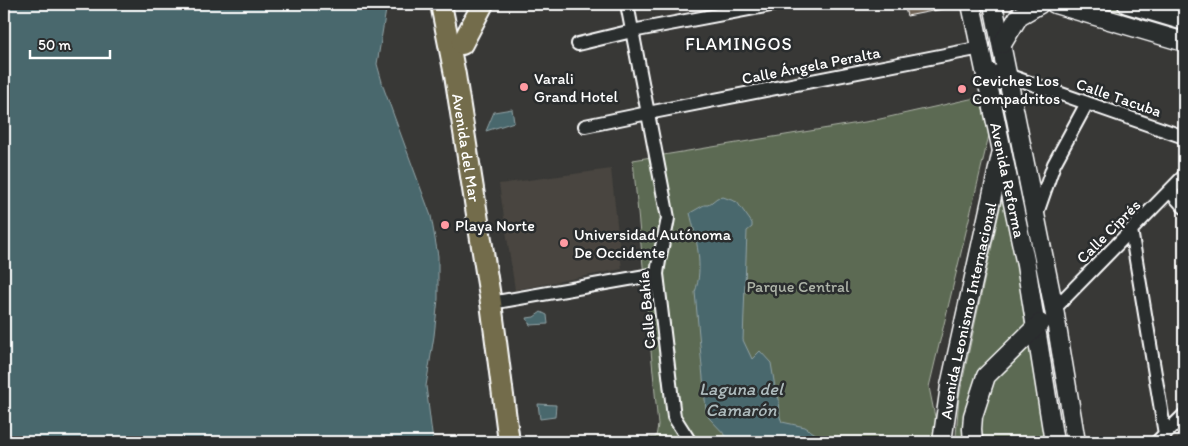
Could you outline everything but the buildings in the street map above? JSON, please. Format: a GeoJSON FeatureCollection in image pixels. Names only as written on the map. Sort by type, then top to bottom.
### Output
{"type":"FeatureCollection","features":[{"type":"Feature","properties":{"kind":"main road","name":"Avenida del Mar"},"geometry":{"type":"LineString","coordinates":[[441,4],[497,302],[517,396],[521,442]]}},
{"type":"Feature","properties":{"kind":"main road","name":"Avenida del Mar"},"geometry":{"type":"LineString","coordinates":[[454,4],[474,110],[497,302],[509,442]]}},
{"type":"Feature","properties":{"kind":"main road"},"geometry":{"type":"LineString","coordinates":[[462,44],[483,4]]}},
{"type":"Feature","properties":{"kind":"street","name":"Calle Bahía"},"geometry":{"type":"LineString","coordinates":[[627,4],[668,218],[666,234],[658,259],[657,274],[674,417],[690,442]]}},
{"type":"Feature","properties":{"kind":"street"},"geometry":{"type":"LineString","coordinates":[[578,44],[632,31],[776,4]]}},
{"type":"Feature","properties":{"kind":"street"},"geometry":{"type":"LineString","coordinates":[[958,4],[973,11]]}},
{"type":"Feature","properties":{"kind":"street","name":"Avenida Reforma"},"geometry":{"type":"LineString","coordinates":[[993,4],[1054,309],[1076,442]]}},
{"type":"Feature","properties":{"kind":"street"},"geometry":{"type":"LineString","coordinates":[[1002,44],[1019,16],[1040,4]]}},
{"type":"Feature","properties":{"kind":"street"},"geometry":{"type":"LineString","coordinates":[[1055,4],[1184,42]]}},
{"type":"Feature","properties":{"kind":"street"},"geometry":{"type":"LineString","coordinates":[[1127,4],[1184,21]]}},
{"type":"Feature","properties":{"kind":"street","name":"Avenida Reforma"},"geometry":{"type":"LineString","coordinates":[[973,11],[1026,265],[1054,442]]}},
{"type":"Feature","properties":{"kind":"street","name":"Calle Ángela Peralta"},"geometry":{"type":"LineString","coordinates":[[585,126],[981,48]]}},
{"type":"Feature","properties":{"kind":"street","name":"Calle Tacuba"},"geometry":{"type":"LineString","coordinates":[[986,69],[1184,137]]}},
{"type":"Feature","properties":{"kind":"street"},"geometry":{"type":"LineString","coordinates":[[1036,216],[1054,164],[1088,103]]}},
{"type":"Feature","properties":{"kind":"street","name":"Avenida Leonismo Internacional"},"geometry":{"type":"LineString","coordinates":[[942,442],[950,386],[1002,149]]}},
{"type":"Feature","properties":{"kind":"street","name":"Calle Ciprés"},"geometry":{"type":"LineString","coordinates":[[1054,309],[1184,176]]}},
{"type":"Feature","properties":{"kind":"street"},"geometry":{"type":"LineString","coordinates":[[1170,191],[1184,207]]}},
{"type":"Feature","properties":{"kind":"street"},"geometry":{"type":"LineString","coordinates":[[1131,230],[1161,438]]}},
{"type":"Feature","properties":{"kind":"street"},"geometry":{"type":"LineString","coordinates":[[497,302],[657,274]]}},
{"type":"Feature","properties":{"kind":"street"},"geometry":{"type":"LineString","coordinates":[[1035,328],[1054,309]]}},
{"type":"Feature","properties":{"kind":"street","name":"Avenida Leonismo Internacional"},"geometry":{"type":"LineString","coordinates":[[973,442],[973,416],[986,376],[1035,328]]}},
{"type":"Feature","properties":{"kind":"street"},"geometry":{"type":"LineString","coordinates":[[1161,438],[1184,415]]}},
{"type":"Feature","properties":{"kind":"shaded area","name":"Universidad Autónoma De Occidente"},"geometry":{"type":"Polygon","coordinates":[[[611,169],[622,269],[515,290],[499,184],[611,169]]]}},
{"type":"Feature","properties":{"kind":"green space"},"geometry":{"type":"Polygon","coordinates":[[[1077,4],[1116,4],[1184,24],[1184,35],[1077,4]]]}},
{"type":"Feature","properties":{"kind":"green space","name":"Parque Central"},"geometry":{"type":"Polygon","coordinates":[[[979,97],[990,131],[929,387],[940,442],[644,442],[642,439],[656,437],[658,425],[633,160],[871,121],[979,97]]]}},
{"type":"Feature","properties":{"kind":"green space"},"geometry":{"type":"Polygon","coordinates":[[[1004,190],[1027,328],[981,375],[970,442],[957,442],[959,397],[1004,190]]]}},
{"type":"Feature","properties":{"kind":"green space"},"geometry":{"type":"Polygon","coordinates":[[[1028,339],[1046,442],[984,442],[980,420],[989,385],[1028,339]]]}},
{"type":"Feature","properties":{"kind":"water"},"geometry":{"type":"Polygon","coordinates":[[[4,4],[387,4],[377,64],[384,89],[431,216],[438,256],[438,299],[426,386],[433,442],[4,442],[4,4]]]}},
{"type":"Feature","properties":{"kind":"water"},"geometry":{"type":"Polygon","coordinates":[[[512,109],[514,122],[486,131],[494,112],[512,109]]]}},
{"type":"Feature","properties":{"kind":"water","name":"Laguna del Camarón"},"geometry":{"type":"Polygon","coordinates":[[[723,197],[737,202],[752,223],[752,227],[747,231],[743,340],[752,359],[760,351],[771,363],[782,422],[805,427],[820,437],[829,438],[833,442],[732,442],[709,418],[706,410],[695,292],[699,273],[698,252],[690,213],[704,205],[708,205],[717,198],[723,197]]]}},
{"type":"Feature","properties":{"kind":"water"},"geometry":{"type":"Polygon","coordinates":[[[541,312],[547,315],[548,324],[530,325],[527,318],[534,317],[541,312]]]}},
{"type":"Feature","properties":{"kind":"water"},"geometry":{"type":"Polygon","coordinates":[[[538,404],[556,405],[555,417],[540,419],[538,404]]]}},
{"type":"Feature","properties":{"kind":"place","name":"Varali Grand Hotel"},"geometry":{"type":"Point","coordinates":[524,87]}},
{"type":"Feature","properties":{"kind":"place","name":"Ceviches Los Compadritos"},"geometry":{"type":"Point","coordinates":[962,89]}},
{"type":"Feature","properties":{"kind":"place","name":"Playa Norte"},"geometry":{"type":"Point","coordinates":[445,225]}},
{"type":"Feature","properties":{"kind":"place","name":"Universidad Autónoma De Occidente"},"geometry":{"type":"Point","coordinates":[564,243]}},
{"type":"Feature","properties":{"kind":"district","name":"FLAMINGOS"},"geometry":{"type":"Point","coordinates":[739,44]}}]}
